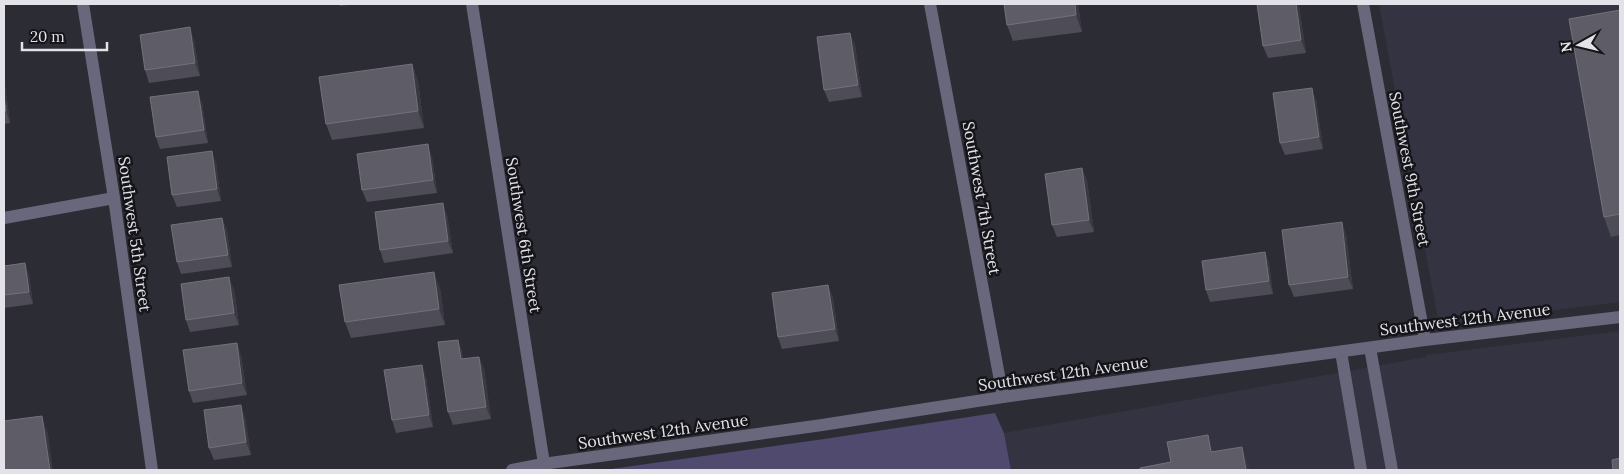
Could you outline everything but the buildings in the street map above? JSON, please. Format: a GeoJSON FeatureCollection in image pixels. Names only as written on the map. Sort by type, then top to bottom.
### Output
{"type":"FeatureCollection","features":[{"type":"Feature","properties":{"kind":"street","name":"Southwest 5th Street"},"geometry":{"type":"LineString","coordinates":[[83,4],[114,198],[152,470]]}},
{"type":"Feature","properties":{"kind":"street","name":"Southwest 6th Street"},"geometry":{"type":"LineString","coordinates":[[472,4],[544,467]]}},
{"type":"Feature","properties":{"kind":"street","name":"Southwest 7th Street"},"geometry":{"type":"LineString","coordinates":[[930,4],[1003,397]]}},
{"type":"Feature","properties":{"kind":"street","name":"Southwest 9th Street"},"geometry":{"type":"LineString","coordinates":[[1363,4],[1425,340]]}},
{"type":"Feature","properties":{"kind":"street"},"geometry":{"type":"LineString","coordinates":[[4,218],[114,198]]}},
{"type":"Feature","properties":{"kind":"street","name":"Southwest 12th Avenue"},"geometry":{"type":"LineString","coordinates":[[512,470],[544,467],[1003,397],[1425,340],[1620,317]]}},
{"type":"Feature","properties":{"kind":"street"},"geometry":{"type":"LineString","coordinates":[[1370,348],[1392,470]]}},
{"type":"Feature","properties":{"kind":"street"},"geometry":{"type":"LineString","coordinates":[[1341,352],[1361,470]]}},
{"type":"Feature","properties":{"kind":"shaded area"},"geometry":{"type":"Polygon","coordinates":[[[1379,4],[1620,4],[1620,302],[1439,324],[1379,4]]]}},
{"type":"Feature","properties":{"kind":"shaded area"},"geometry":{"type":"Polygon","coordinates":[[[1620,331],[1620,470],[1011,470],[1004,433],[1426,357],[1426,355],[1620,331]]]}},
{"type":"Feature","properties":{"kind":"shaded area"},"geometry":{"type":"Polygon","coordinates":[[[995,413],[1004,433],[1011,470],[604,470],[824,439],[995,413]]]}}]}
